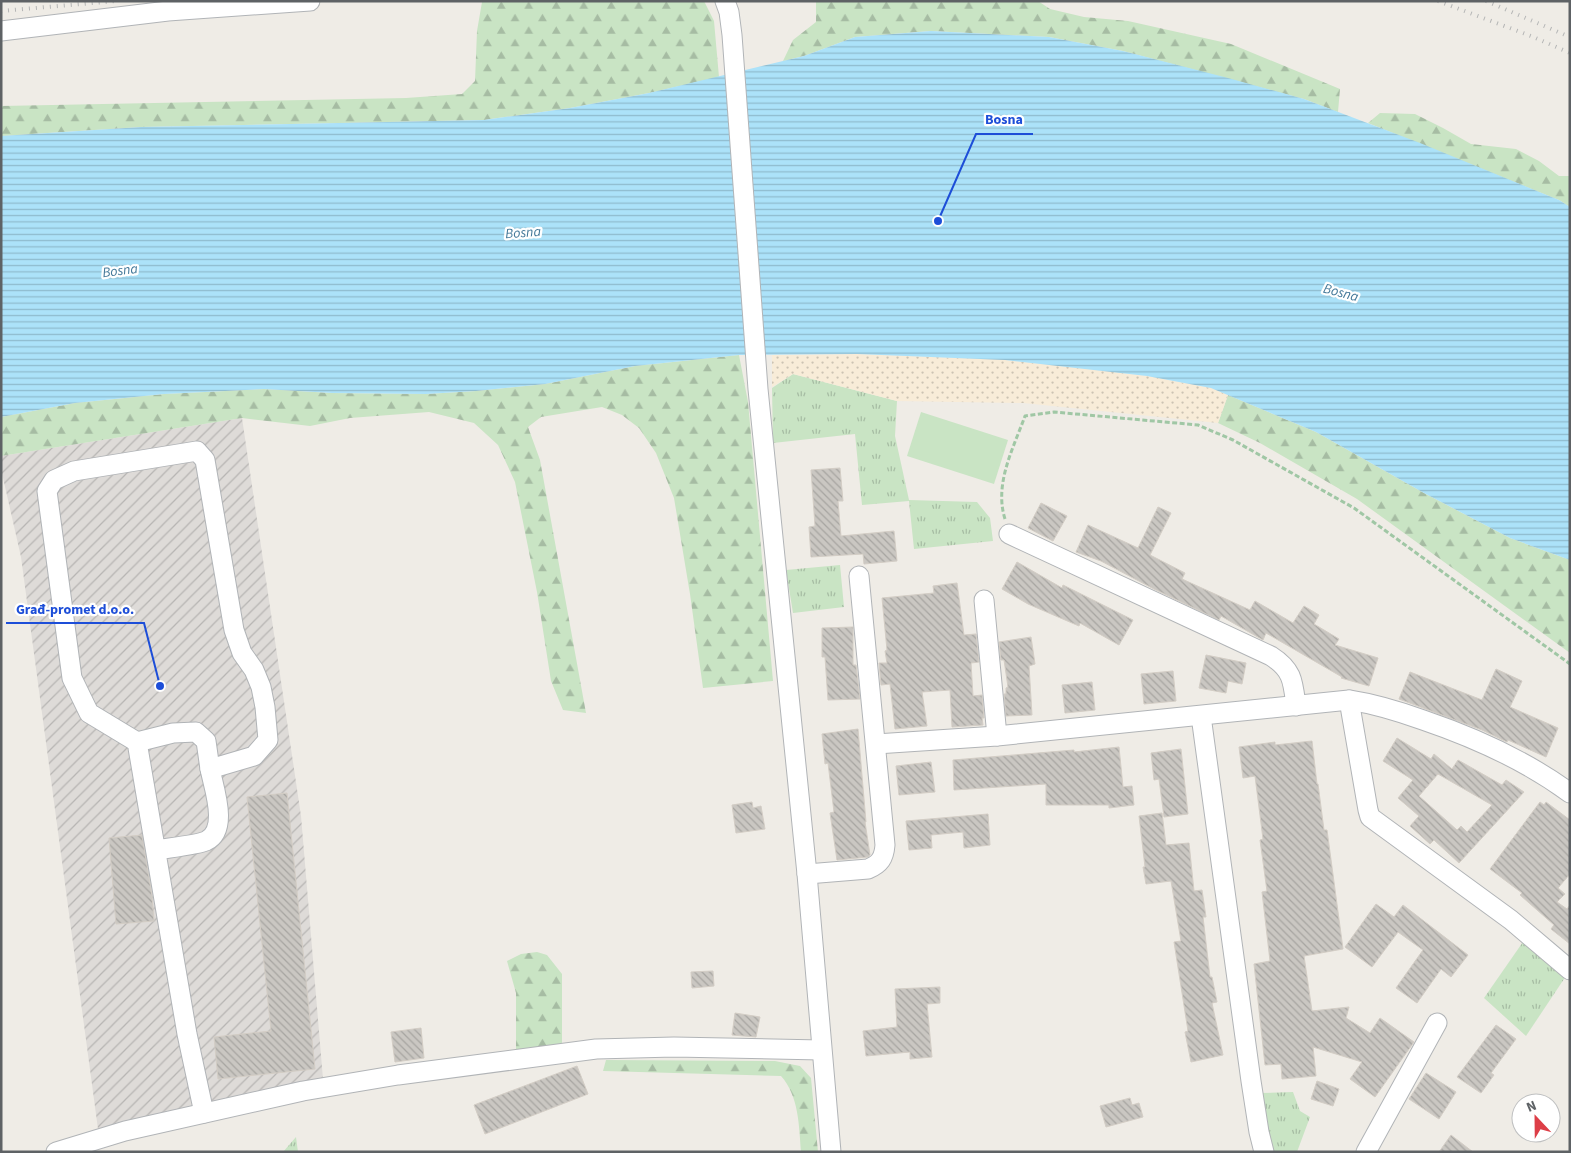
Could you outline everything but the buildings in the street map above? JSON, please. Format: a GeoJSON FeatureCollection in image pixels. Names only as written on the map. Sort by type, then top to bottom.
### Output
{"type":"FeatureCollection","features":[{"type":"Feature","properties":{"kind":"street"},"geometry":{"type":"LineString","coordinates":[[1,31],[168,11],[310,1]]}},
{"type":"Feature","properties":{"kind":"street"},"geometry":{"type":"LineString","coordinates":[[725,1],[729,12],[732,35],[758,389],[808,874],[821,1050],[831,1152]]}},
{"type":"Feature","properties":{"kind":"street"},"geometry":{"type":"LineString","coordinates":[[156,850],[206,841],[218,829],[219,816],[210,769],[206,741],[196,732],[173,734],[137,742],[89,713],[72,678],[47,492],[54,480],[74,471],[198,451],[205,460],[234,630],[242,653],[254,670],[261,687],[268,740],[254,756],[210,769]]}},
{"type":"Feature","properties":{"kind":"street"},"geometry":{"type":"LineString","coordinates":[[1009,534],[1271,656],[1286,667],[1290,673],[1296,706]]}},
{"type":"Feature","properties":{"kind":"street"},"geometry":{"type":"LineString","coordinates":[[808,874],[868,869],[882,860],[885,845],[859,576]]}},
{"type":"Feature","properties":{"kind":"street"},"geometry":{"type":"LineString","coordinates":[[984,600],[997,736]]}},
{"type":"Feature","properties":{"kind":"street"},"geometry":{"type":"LineString","coordinates":[[876,744],[997,736],[1349,700],[1374,704],[1456,731],[1530,766],[1570,793]]}},
{"type":"Feature","properties":{"kind":"street"},"geometry":{"type":"LineString","coordinates":[[1349,700],[1370,817],[1511,920],[1570,970]]}},
{"type":"Feature","properties":{"kind":"street"},"geometry":{"type":"LineString","coordinates":[[1201,716],[1250,1081],[1258,1132],[1264,1152]]}},
{"type":"Feature","properties":{"kind":"street"},"geometry":{"type":"LineString","coordinates":[[137,742],[187,1034],[204,1113]]}},
{"type":"Feature","properties":{"kind":"street"},"geometry":{"type":"LineString","coordinates":[[1366,1152],[1437,1023]]}},
{"type":"Feature","properties":{"kind":"street"},"geometry":{"type":"LineString","coordinates":[[56,1152],[125,1131],[303,1090],[398,1074],[596,1049],[674,1047],[821,1050]]}},
{"type":"Feature","properties":{"kind":"path"},"geometry":{"type":"LineString","coordinates":[[1009,534],[1002,508],[1002,482],[1025,416],[1054,412],[1198,425],[1234,440],[1354,508],[1570,664]]}},
{"type":"Feature","properties":{"kind":"shaded area"},"geometry":{"type":"Polygon","coordinates":[[[242,418],[301,816],[323,1079],[98,1129],[21,557],[1,469],[1,456],[242,418]]]}},
{"type":"Feature","properties":{"kind":"green space"},"geometry":{"type":"Polygon","coordinates":[[[704,1],[714,21],[719,77],[570,108],[484,120],[141,127],[1,136],[1,106],[406,98],[462,94],[475,81],[477,31],[482,2],[704,1]]]}},
{"type":"Feature","properties":{"kind":"green space"},"geometry":{"type":"Polygon","coordinates":[[[816,1],[1038,1],[1050,9],[1084,17],[1128,21],[1231,44],[1340,89],[1338,112],[1304,99],[1123,51],[1049,37],[931,31],[855,37],[804,56],[783,61],[793,40],[816,22],[816,1]]]}},
{"type":"Feature","properties":{"kind":"green space"},"geometry":{"type":"Polygon","coordinates":[[[1380,113],[1415,114],[1471,144],[1516,149],[1539,161],[1559,176],[1570,176],[1570,207],[1559,200],[1368,123],[1380,113]]]}},
{"type":"Feature","properties":{"kind":"green space"},"geometry":{"type":"Polygon","coordinates":[[[739,355],[748,402],[773,681],[703,688],[674,498],[656,453],[639,428],[622,415],[602,407],[541,417],[528,427],[540,460],[586,713],[563,710],[551,681],[537,592],[515,482],[498,445],[474,423],[429,412],[350,418],[310,426],[242,418],[1,456],[1,417],[75,403],[164,394],[264,389],[332,393],[426,394],[476,391],[545,384],[635,366],[739,355]]]}},
{"type":"Feature","properties":{"kind":"green space"},"geometry":{"type":"Polygon","coordinates":[[[793,374],[897,401],[895,436],[909,500],[977,502],[990,518],[993,541],[914,549],[909,501],[862,505],[855,434],[773,443],[772,388],[793,374]]]}},
{"type":"Feature","properties":{"kind":"green space"},"geometry":{"type":"Polygon","coordinates":[[[1228,395],[1316,432],[1424,493],[1510,538],[1570,560],[1570,653],[1357,499],[1260,443],[1218,423],[1228,395]]]}},
{"type":"Feature","properties":{"kind":"green space"},"geometry":{"type":"Polygon","coordinates":[[[921,412],[1008,440],[994,484],[907,456],[921,412]]]}},
{"type":"Feature","properties":{"kind":"green space"},"geometry":{"type":"Polygon","coordinates":[[[840,565],[844,607],[793,613],[786,570],[840,565]]]}},
{"type":"Feature","properties":{"kind":"green space"},"geometry":{"type":"Polygon","coordinates":[[[1525,939],[1566,976],[1526,1036],[1484,998],[1525,939]]]}},
{"type":"Feature","properties":{"kind":"green space"},"geometry":{"type":"Polygon","coordinates":[[[537,952],[547,955],[562,974],[562,1045],[516,1051],[516,993],[507,961],[521,954],[537,952]]]}},
{"type":"Feature","properties":{"kind":"green space"},"geometry":{"type":"Polygon","coordinates":[[[606,1060],[775,1061],[800,1066],[811,1078],[818,1152],[801,1152],[799,1122],[795,1102],[781,1076],[603,1071],[606,1060]]]}},
{"type":"Feature","properties":{"kind":"green space"},"geometry":{"type":"Polygon","coordinates":[[[1293,1092],[1300,1111],[1310,1117],[1297,1152],[1273,1152],[1268,1142],[1260,1093],[1293,1092]]]}},
{"type":"Feature","properties":{"kind":"green space"},"geometry":{"type":"Polygon","coordinates":[[[296,1137],[298,1152],[283,1152],[296,1137]]]}},
{"type":"Feature","properties":{"kind":"sand"},"geometry":{"type":"Polygon","coordinates":[[[857,354],[1005,360],[1088,369],[1147,376],[1211,388],[1228,395],[1218,423],[1023,403],[897,401],[793,374],[772,387],[772,355],[857,354]]]}},
{"type":"Feature","properties":{"kind":"water"},"geometry":{"type":"Polygon","coordinates":[[[931,31],[1049,37],[1123,51],[1228,78],[1304,99],[1420,143],[1559,200],[1570,207],[1570,560],[1510,538],[1424,493],[1316,432],[1211,388],[1147,376],[1005,360],[857,354],[739,355],[635,366],[545,384],[476,391],[426,394],[332,393],[264,389],[164,394],[75,403],[1,417],[1,136],[141,127],[484,120],[570,108],[649,93],[804,56],[855,37],[931,31]]]}},
{"type":"Feature","properties":{"kind":"railway"},"geometry":{"type":"LineString","coordinates":[[1,11],[116,1]]}},
{"type":"Feature","properties":{"kind":"railway"},"geometry":{"type":"LineString","coordinates":[[1438,1],[1531,36],[1570,53]]}},
{"type":"Feature","properties":{"kind":"railway"},"geometry":{"type":"LineString","coordinates":[[1486,1],[1570,37]]}},
{"type":"Feature","properties":{"kind":"place","name":"Bosna"},"geometry":{"type":"Point","coordinates":[938,221]}},
{"type":"Feature","properties":{"kind":"place","name":"Građ-promet d.o.o."},"geometry":{"type":"Point","coordinates":[160,686]}}]}
